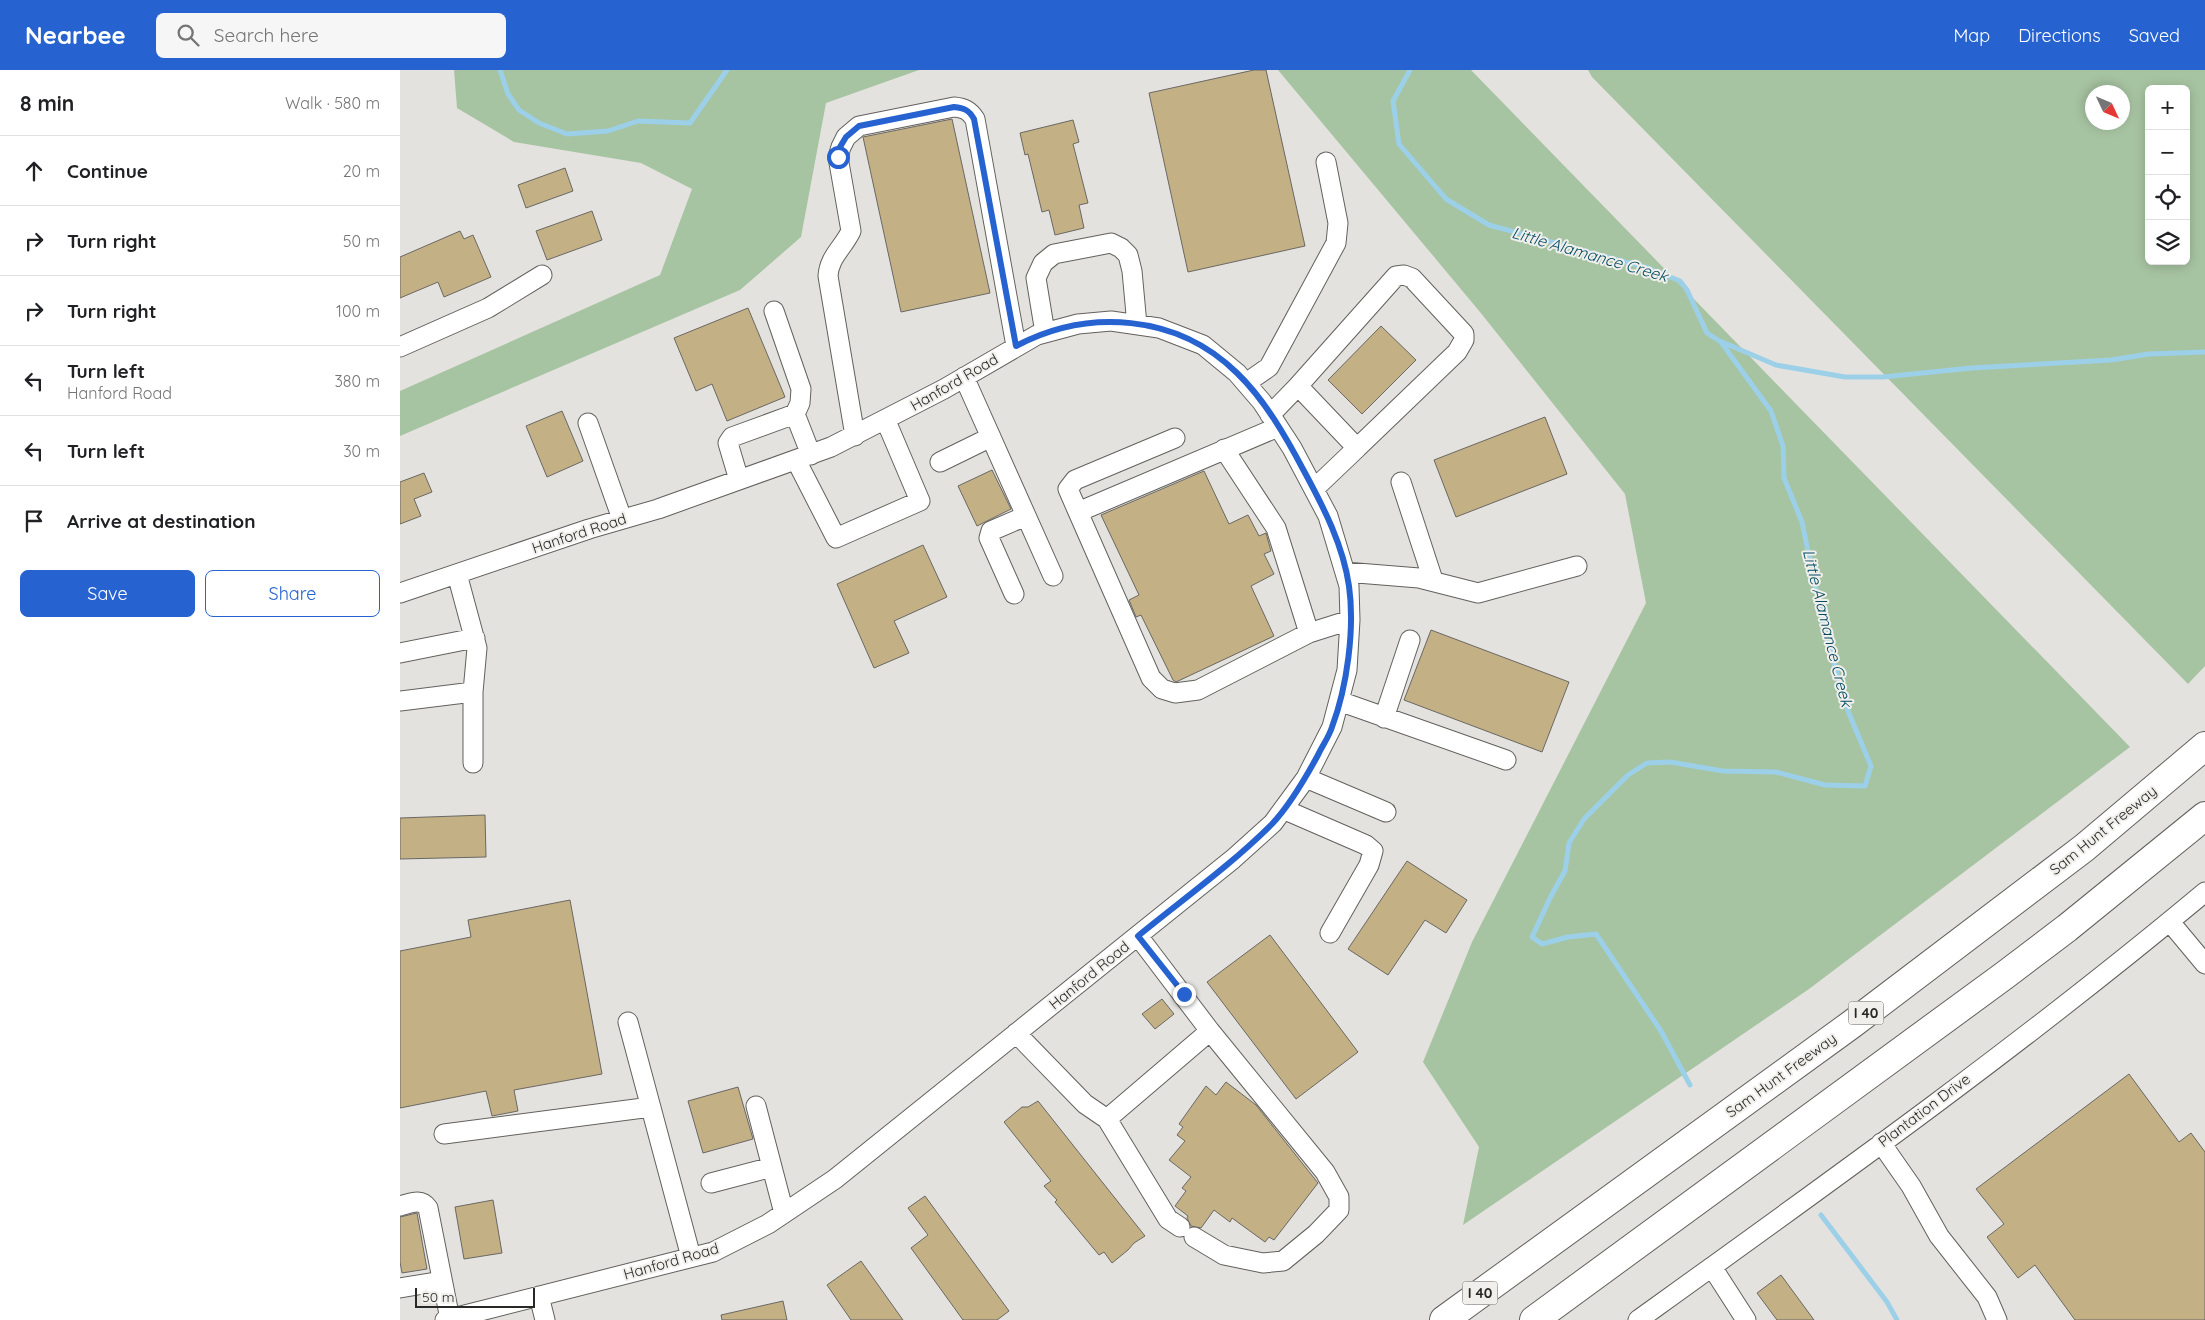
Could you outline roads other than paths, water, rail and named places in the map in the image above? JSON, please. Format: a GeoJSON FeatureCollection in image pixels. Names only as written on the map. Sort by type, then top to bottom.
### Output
{"type":"FeatureCollection","features":[{"type":"Feature","properties":{"kind":"highway","name":"Sam Hunt Freeway"},"geometry":{"type":"LineString","coordinates":[[1444,1320],[1860,1018],[2084,848],[2205,746]]}},
{"type":"Feature","properties":{"kind":"highway"},"geometry":{"type":"LineString","coordinates":[[1534,1320],[2005,975],[2067,928],[2205,816]]}},
{"type":"Feature","properties":{"kind":"highway"},"geometry":{"type":"LineString","coordinates":[[1541,1320],[1656,1231]]}},
{"type":"Feature","properties":{"kind":"highway"},"geometry":{"type":"LineString","coordinates":[[1434,1320],[1517,1267]]}},
{"type":"Feature","properties":{"kind":"street"},"geometry":{"type":"LineString","coordinates":[[855,436],[828,276],[829,265],[846,242],[851,231],[838,157],[840,147],[846,137],[859,126],[954,107],[964,108],[971,113],[974,119],[1016,346]]}},
{"type":"Feature","properties":{"kind":"street"},"geometry":{"type":"LineString","coordinates":[[1246,384],[1269,367],[1336,243],[1338,223],[1326,162]]}},
{"type":"Feature","properties":{"kind":"street"},"geometry":{"type":"LineString","coordinates":[[1045,333],[1036,278],[1043,263],[1054,254],[1111,243],[1128,255],[1132,271],[1137,325]]}},
{"type":"Feature","properties":{"kind":"street"},"geometry":{"type":"LineString","coordinates":[[400,347],[488,308],[542,274]]}},
{"type":"Feature","properties":{"kind":"street"},"geometry":{"type":"LineString","coordinates":[[1078,512],[1224,450],[1274,421],[1298,386],[1396,276],[1404,274],[1412,278],[1464,334],[1464,340],[1456,352],[1314,489]]}},
{"type":"Feature","properties":{"kind":"street"},"geometry":{"type":"LineString","coordinates":[[774,311],[801,389],[800,402],[795,414],[803,457],[836,538],[920,501],[886,421]]}},
{"type":"Feature","properties":{"kind":"street","name":"Hanford Road"},"geometry":{"type":"LineString","coordinates":[[400,593],[803,457],[886,421],[1016,346],[1045,333],[1078,324],[1111,320],[1159,328],[1203,345],[1237,373],[1274,421],[1314,489],[1328,516],[1349,586],[1350,620],[1347,670],[1332,727],[1306,778],[1273,823],[1233,859],[835,1179],[768,1224],[712,1252],[448,1320]]}},
{"type":"Feature","properties":{"kind":"street"},"geometry":{"type":"LineString","coordinates":[[964,377],[1053,576]]}},
{"type":"Feature","properties":{"kind":"street"},"geometry":{"type":"LineString","coordinates":[[1298,386],[1357,448]]}},
{"type":"Feature","properties":{"kind":"street"},"geometry":{"type":"LineString","coordinates":[[738,480],[728,443],[732,437],[795,414]]}},
{"type":"Feature","properties":{"kind":"street"},"geometry":{"type":"LineString","coordinates":[[588,423],[622,519]]}},
{"type":"Feature","properties":{"kind":"street"},"geometry":{"type":"LineString","coordinates":[[940,462],[991,438]]}},
{"type":"Feature","properties":{"kind":"street"},"geometry":{"type":"LineString","coordinates":[[1175,438],[1075,480],[1068,489],[1151,678],[1162,689],[1175,693],[1198,690],[1309,633],[1350,620]]}},
{"type":"Feature","properties":{"kind":"street"},"geometry":{"type":"LineString","coordinates":[[1224,450],[1276,528],[1309,633]]}},
{"type":"Feature","properties":{"kind":"street"},"geometry":{"type":"LineString","coordinates":[[1401,482],[1434,580]]}},
{"type":"Feature","properties":{"kind":"street"},"geometry":{"type":"LineString","coordinates":[[1014,594],[989,538],[991,531],[1026,516]]}},
{"type":"Feature","properties":{"kind":"street"},"geometry":{"type":"LineString","coordinates":[[1345,572],[1434,580],[1478,592],[1577,566]]}},
{"type":"Feature","properties":{"kind":"street"},"geometry":{"type":"LineString","coordinates":[[457,574],[477,648],[473,692],[473,763]]}},
{"type":"Feature","properties":{"kind":"street"},"geometry":{"type":"LineString","coordinates":[[400,654],[474,638]]}},
{"type":"Feature","properties":{"kind":"street"},"geometry":{"type":"LineString","coordinates":[[1384,718],[1410,640]]}},
{"type":"Feature","properties":{"kind":"street"},"geometry":{"type":"LineString","coordinates":[[400,701],[473,692]]}},
{"type":"Feature","properties":{"kind":"street"},"geometry":{"type":"LineString","coordinates":[[1339,701],[1506,760]]}},
{"type":"Feature","properties":{"kind":"street"},"geometry":{"type":"LineString","coordinates":[[1306,778],[1386,812]]}},
{"type":"Feature","properties":{"kind":"street"},"geometry":{"type":"LineString","coordinates":[[1283,809],[1366,845],[1373,852],[1369,865],[1330,933]]}},
{"type":"Feature","properties":{"kind":"street","name":"Plantation Drive"},"geometry":{"type":"LineString","coordinates":[[1638,1320],[1881,1143],[2063,1007],[2205,892]]}},
{"type":"Feature","properties":{"kind":"street"},"geometry":{"type":"LineString","coordinates":[[2170,922],[2205,964]]}},
{"type":"Feature","properties":{"kind":"street"},"geometry":{"type":"LineString","coordinates":[[1016,1034],[1085,1104],[1107,1119],[1168,1219],[1224,1255],[1264,1263],[1283,1261],[1316,1234],[1339,1210],[1339,1197],[1325,1172],[1210,1030],[1138,936]]}},
{"type":"Feature","properties":{"kind":"street"},"geometry":{"type":"LineString","coordinates":[[628,1022],[690,1258]]}},
{"type":"Feature","properties":{"kind":"street"},"geometry":{"type":"LineString","coordinates":[[1107,1119],[1210,1030]]}},
{"type":"Feature","properties":{"kind":"street"},"geometry":{"type":"LineString","coordinates":[[756,1106],[784,1213]]}},
{"type":"Feature","properties":{"kind":"street"},"geometry":{"type":"LineString","coordinates":[[444,1134],[651,1107]]}},
{"type":"Feature","properties":{"kind":"street"},"geometry":{"type":"LineString","coordinates":[[1881,1143],[1911,1186],[1939,1236],[1987,1297],[1997,1320]]}},
{"type":"Feature","properties":{"kind":"street"},"geometry":{"type":"LineString","coordinates":[[711,1183],[772,1167]]}},
{"type":"Feature","properties":{"kind":"street"},"geometry":{"type":"LineString","coordinates":[[400,1206],[417,1202],[425,1204],[428,1208],[448,1320]]}},
{"type":"Feature","properties":{"kind":"street"},"geometry":{"type":"LineString","coordinates":[[1712,1267],[1746,1320]]}},
{"type":"Feature","properties":{"kind":"street"},"geometry":{"type":"LineString","coordinates":[[400,1288],[442,1281]]}},
{"type":"Feature","properties":{"kind":"street"},"geometry":{"type":"LineString","coordinates":[[539,1296],[545,1320]]}},
{"type":"Feature","properties":{"kind":"waterway","name":"Little Alamance Creek"},"geometry":{"type":"LineString","coordinates":[[500,70],[508,94],[519,110],[539,123],[567,134],[608,131],[638,121],[690,123],[727,70]]}},
{"type":"Feature","properties":{"kind":"waterway","name":"Little Alamance Creek"},"geometry":{"type":"LineString","coordinates":[[1410,70],[1393,101],[1399,144],[1446,199],[1489,225],[1648,268],[1680,281],[1687,290],[1707,333],[1721,342],[1771,411],[1783,446],[1784,478],[1802,522],[1823,625],[1848,711],[1871,766],[1865,786],[1825,785],[1776,772],[1723,771],[1670,762],[1647,763],[1628,775],[1584,819],[1569,843],[1565,871],[1532,937],[1542,944],[1568,937],[1596,934],[1661,1031],[1690,1085]]}},
{"type":"Feature","properties":{"kind":"waterway"},"geometry":{"type":"LineString","coordinates":[[1722,342],[1776,365],[1845,377],[1883,377],[1971,368],[2111,360],[2149,354],[2205,352]]}},
{"type":"Feature","properties":{"kind":"waterway","name":"Little Alamance Creek"},"geometry":{"type":"LineString","coordinates":[[1821,1215],[1887,1302],[1897,1320]]}}]}
